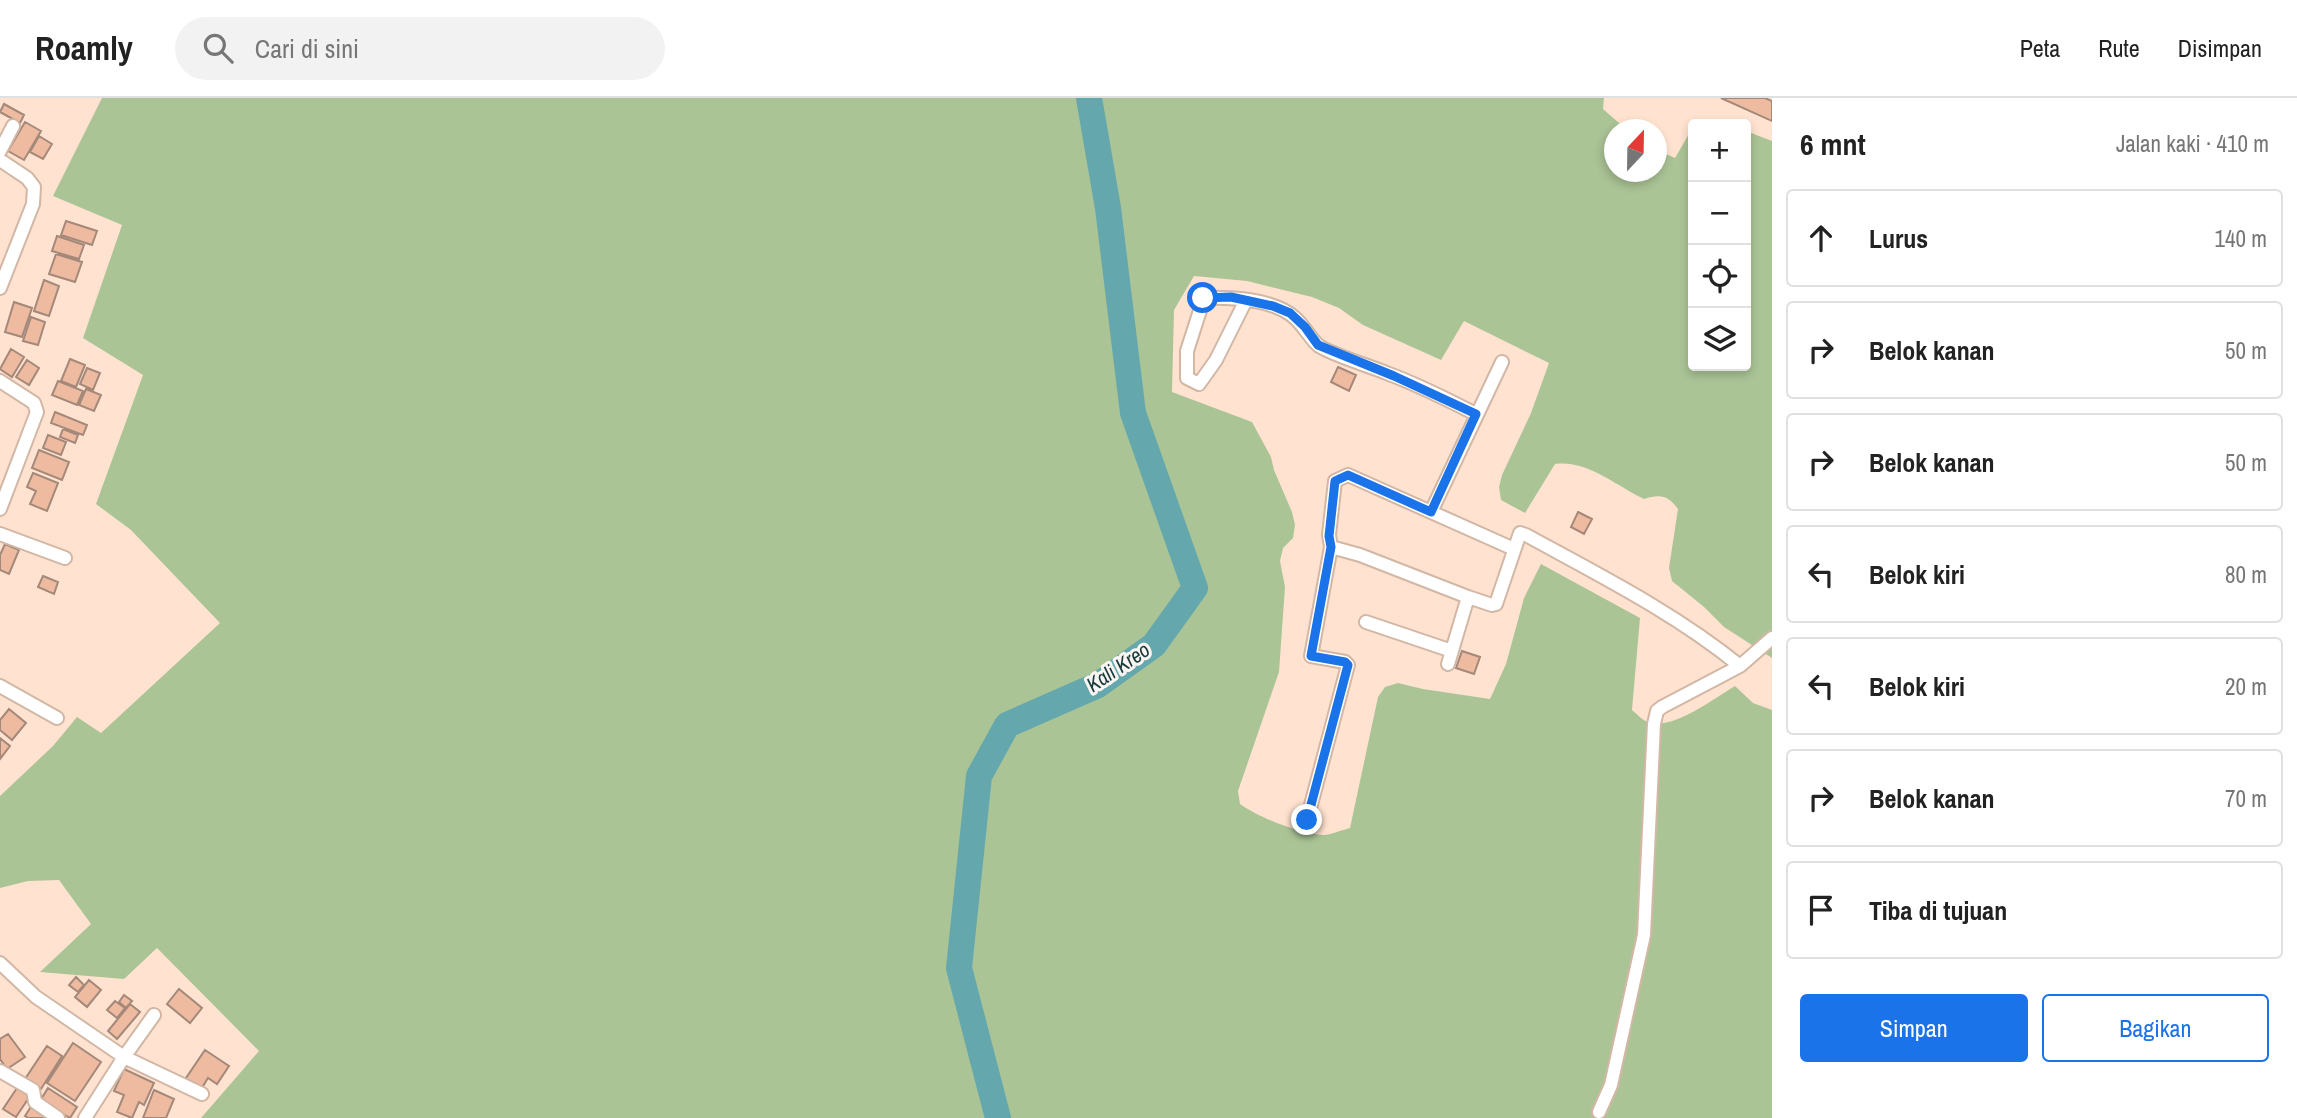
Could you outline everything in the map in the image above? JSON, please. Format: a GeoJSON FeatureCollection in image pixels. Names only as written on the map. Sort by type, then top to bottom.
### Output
{"type":"FeatureCollection","features":[{"type":"Feature","properties":{"kind":"street"},"geometry":{"type":"LineString","coordinates":[[0,151],[13,126]]}},
{"type":"Feature","properties":{"kind":"street"},"geometry":{"type":"LineString","coordinates":[[0,160],[27,178],[34,187],[33,204],[0,288]]}},
{"type":"Feature","properties":{"kind":"street"},"geometry":{"type":"LineString","coordinates":[[1246,300],[1210,371],[1199,384],[1187,378],[1187,351],[1203,298],[1231,297],[1246,300],[1290,313],[1318,345],[1476,414]]}},
{"type":"Feature","properties":{"kind":"street"},"geometry":{"type":"LineString","coordinates":[[1431,512],[1503,362]]}},
{"type":"Feature","properties":{"kind":"street"},"geometry":{"type":"LineString","coordinates":[[0,381],[34,403],[37,412],[0,509]]}},
{"type":"Feature","properties":{"kind":"street"},"geometry":{"type":"LineString","coordinates":[[1307,820],[1348,665],[1345,662],[1311,656],[1331,547],[1329,536],[1335,481],[1348,475],[1514,549]]}},
{"type":"Feature","properties":{"kind":"street"},"geometry":{"type":"LineString","coordinates":[[1331,547],[1360,555],[1492,606],[1496,604],[1520,533],[1527,534],[1653,605],[1714,644],[1741,666]]}},
{"type":"Feature","properties":{"kind":"street"},"geometry":{"type":"LineString","coordinates":[[0,534],[65,558]]}},
{"type":"Feature","properties":{"kind":"street"},"geometry":{"type":"LineString","coordinates":[[1366,622],[1450,658],[1468,597]]}},
{"type":"Feature","properties":{"kind":"street"},"geometry":{"type":"LineString","coordinates":[[1599,1112],[1611,1085],[1644,935],[1654,724],[1657,711],[1741,666],[1772,638]]}},
{"type":"Feature","properties":{"kind":"street"},"geometry":{"type":"LineString","coordinates":[[0,686],[57,718]]}},
{"type":"Feature","properties":{"kind":"street"},"geometry":{"type":"LineString","coordinates":[[0,963],[36,997],[124,1057],[202,1094]]}},
{"type":"Feature","properties":{"kind":"street"},"geometry":{"type":"LineString","coordinates":[[85,1118],[154,1015]]}},
{"type":"Feature","properties":{"kind":"street"},"geometry":{"type":"LineString","coordinates":[[0,1071],[33,1090],[36,1102],[58,1118]]}},
{"type":"Feature","properties":{"kind":"green space"},"geometry":{"type":"Polygon","coordinates":[[[102,98],[1604,98],[1603,109],[1614,119],[1604,119],[1604,182],[1667,182],[1667,154],[1675,158],[1688,136],[1688,371],[1751,371],[1751,133],[1772,141],[1772,658],[1724,627],[1672,581],[1669,568],[1678,509],[1667,498],[1655,496],[1644,499],[1590,470],[1555,464],[1525,513],[1501,500],[1499,487],[1502,475],[1531,413],[1549,363],[1464,321],[1441,360],[1363,325],[1339,308],[1312,297],[1247,281],[1194,276],[1174,310],[1172,392],[1252,422],[1271,457],[1295,525],[1293,538],[1283,548],[1280,561],[1285,587],[1279,672],[1238,791],[1240,804],[1257,814],[1314,834],[1326,835],[1350,828],[1378,697],[1385,687],[1398,683],[1490,699],[1506,664],[1524,598],[1541,564],[1640,618],[1632,710],[1645,721],[1660,724],[1682,717],[1735,686],[1753,703],[1772,710],[1772,1118],[201,1118],[259,1051],[157,948],[124,979],[40,972],[91,924],[59,880],[28,881],[0,888],[0,796],[53,746],[77,717],[101,733],[220,623],[131,530],[96,504],[143,375],[83,338],[122,225],[53,196],[102,98]]]}},
{"type":"Feature","properties":{"kind":"building"},"geometry":{"type":"Polygon","coordinates":[[[1721,98],[1765,98],[1772,101],[1772,121],[1721,98]]]}},
{"type":"Feature","properties":{"kind":"building"},"geometry":{"type":"Polygon","coordinates":[[[4,104],[24,115],[20,123],[0,112],[4,104]]]}},
{"type":"Feature","properties":{"kind":"building"},"geometry":{"type":"Polygon","coordinates":[[[25,122],[41,131],[24,160],[8,151],[25,122]]]}},
{"type":"Feature","properties":{"kind":"building"},"geometry":{"type":"Polygon","coordinates":[[[39,136],[52,144],[43,159],[30,152],[39,136]]]}},
{"type":"Feature","properties":{"kind":"building"},"geometry":{"type":"Polygon","coordinates":[[[66,221],[97,231],[92,245],[61,235],[66,221]]]}},
{"type":"Feature","properties":{"kind":"building"},"geometry":{"type":"Polygon","coordinates":[[[57,236],[84,245],[79,259],[52,251],[57,236]]]}},
{"type":"Feature","properties":{"kind":"building"},"geometry":{"type":"Polygon","coordinates":[[[56,254],[82,262],[75,282],[49,274],[56,254]]]}},
{"type":"Feature","properties":{"kind":"building"},"geometry":{"type":"Polygon","coordinates":[[[44,280],[59,286],[49,316],[34,311],[44,280]]]}},
{"type":"Feature","properties":{"kind":"building"},"geometry":{"type":"Polygon","coordinates":[[[14,302],[32,308],[22,337],[5,332],[14,302]]]}},
{"type":"Feature","properties":{"kind":"building"},"geometry":{"type":"Polygon","coordinates":[[[31,317],[45,322],[38,345],[23,341],[31,317]]]}},
{"type":"Feature","properties":{"kind":"building"},"geometry":{"type":"Polygon","coordinates":[[[11,349],[24,357],[12,377],[0,369],[11,349]]]}},
{"type":"Feature","properties":{"kind":"building"},"geometry":{"type":"Polygon","coordinates":[[[70,359],[85,365],[76,387],[61,381],[70,359]]]}},
{"type":"Feature","properties":{"kind":"building"},"geometry":{"type":"Polygon","coordinates":[[[27,360],[39,368],[29,385],[16,377],[27,360]]]}},
{"type":"Feature","properties":{"kind":"building"},"geometry":{"type":"Polygon","coordinates":[[[1338,367],[1356,375],[1349,391],[1331,382],[1338,367]]]}},
{"type":"Feature","properties":{"kind":"building"},"geometry":{"type":"Polygon","coordinates":[[[87,368],[100,373],[93,390],[80,384],[87,368]]]}},
{"type":"Feature","properties":{"kind":"building"},"geometry":{"type":"Polygon","coordinates":[[[58,381],[83,391],[77,405],[52,395],[58,381]]]}},
{"type":"Feature","properties":{"kind":"building"},"geometry":{"type":"Polygon","coordinates":[[[86,389],[101,395],[94,411],[79,405],[86,389]]]}},
{"type":"Feature","properties":{"kind":"building"},"geometry":{"type":"Polygon","coordinates":[[[55,412],[87,425],[83,435],[51,423],[55,412]]]}},
{"type":"Feature","properties":{"kind":"building"},"geometry":{"type":"Polygon","coordinates":[[[63,429],[78,435],[75,443],[60,437],[63,429]]]}},
{"type":"Feature","properties":{"kind":"building"},"geometry":{"type":"Polygon","coordinates":[[[48,435],[66,442],[61,455],[43,448],[48,435]]]}},
{"type":"Feature","properties":{"kind":"building"},"geometry":{"type":"Polygon","coordinates":[[[39,450],[69,462],[62,480],[32,468],[39,450]]]}},
{"type":"Feature","properties":{"kind":"building"},"geometry":{"type":"Polygon","coordinates":[[[33,473],[58,483],[47,511],[30,504],[36,491],[27,487],[33,473]]]}},
{"type":"Feature","properties":{"kind":"building"},"geometry":{"type":"Polygon","coordinates":[[[1578,512],[1592,519],[1584,534],[1571,527],[1578,512]]]}},
{"type":"Feature","properties":{"kind":"building"},"geometry":{"type":"Polygon","coordinates":[[[5,544],[19,550],[9,574],[0,570],[0,555],[5,544]]]}},
{"type":"Feature","properties":{"kind":"building"},"geometry":{"type":"Polygon","coordinates":[[[43,576],[58,582],[54,594],[38,587],[43,576]]]}},
{"type":"Feature","properties":{"kind":"building"},"geometry":{"type":"Polygon","coordinates":[[[1462,651],[1480,657],[1474,674],[1456,668],[1462,651]]]}},
{"type":"Feature","properties":{"kind":"building"},"geometry":{"type":"Polygon","coordinates":[[[9,709],[26,723],[12,740],[0,730],[0,720],[9,709]]]}},
{"type":"Feature","properties":{"kind":"building"},"geometry":{"type":"Polygon","coordinates":[[[0,738],[10,746],[0,759],[0,738]]]}},
{"type":"Feature","properties":{"kind":"building"},"geometry":{"type":"Polygon","coordinates":[[[76,977],[84,985],[78,992],[69,985],[76,977]]]}},
{"type":"Feature","properties":{"kind":"building"},"geometry":{"type":"Polygon","coordinates":[[[89,980],[101,990],[87,1007],[75,997],[89,980]]]}},
{"type":"Feature","properties":{"kind":"building"},"geometry":{"type":"Polygon","coordinates":[[[179,989],[202,1008],[190,1023],[167,1004],[179,989]]]}},
{"type":"Feature","properties":{"kind":"building"},"geometry":{"type":"Polygon","coordinates":[[[124,995],[132,1001],[126,1008],[119,1002],[124,995]]]}},
{"type":"Feature","properties":{"kind":"building"},"geometry":{"type":"Polygon","coordinates":[[[115,1001],[125,1008],[117,1018],[107,1010],[115,1001]]]}},
{"type":"Feature","properties":{"kind":"building"},"geometry":{"type":"Polygon","coordinates":[[[130,1004],[140,1012],[117,1039],[108,1031],[130,1004]]]}},
{"type":"Feature","properties":{"kind":"building"},"geometry":{"type":"Polygon","coordinates":[[[8,1034],[25,1057],[7,1069],[0,1059],[0,1039],[8,1034]]]}},
{"type":"Feature","properties":{"kind":"building"},"geometry":{"type":"Polygon","coordinates":[[[73,1043],[101,1062],[75,1101],[47,1083],[73,1043]]]}},
{"type":"Feature","properties":{"kind":"building"},"geometry":{"type":"Polygon","coordinates":[[[47,1046],[62,1056],[41,1089],[25,1079],[47,1046]]]}},
{"type":"Feature","properties":{"kind":"building"},"geometry":{"type":"Polygon","coordinates":[[[205,1050],[229,1066],[217,1084],[208,1078],[200,1091],[184,1081],[205,1050]]]}},
{"type":"Feature","properties":{"kind":"building"},"geometry":{"type":"Polygon","coordinates":[[[124,1069],[154,1083],[144,1105],[139,1102],[132,1118],[117,1112],[124,1095],[114,1091],[124,1069]]]}},
{"type":"Feature","properties":{"kind":"building"},"geometry":{"type":"Polygon","coordinates":[[[17,1088],[30,1096],[16,1117],[3,1109],[17,1088]]]}},
{"type":"Feature","properties":{"kind":"building"},"geometry":{"type":"Polygon","coordinates":[[[48,1088],[77,1107],[70,1118],[40,1101],[48,1088]]]}},
{"type":"Feature","properties":{"kind":"building"},"geometry":{"type":"Polygon","coordinates":[[[154,1090],[174,1099],[166,1118],[143,1118],[154,1090]]]}},
{"type":"Feature","properties":{"kind":"building"},"geometry":{"type":"Polygon","coordinates":[[[32,1105],[53,1118],[28,1118],[25,1116],[32,1105]]]}},
{"type":"Feature","properties":{"kind":"waterway","name":"Kali Kreo"},"geometry":{"type":"LineString","coordinates":[[998,1118],[959,968],[979,776],[1007,725],[1098,685],[1154,645],[1195,588],[1133,413],[1108,208],[1089,98]]}},
{"type":"Feature","properties":{"kind":"route"},"geometry":{"type":"LineString","coordinates":[[1203,298],[1231,297],[1273,306],[1290,313],[1318,345],[1476,414],[1431,512],[1348,475],[1335,481],[1329,536],[1331,547],[1311,656],[1345,662],[1348,665],[1307,820]]}}]}
